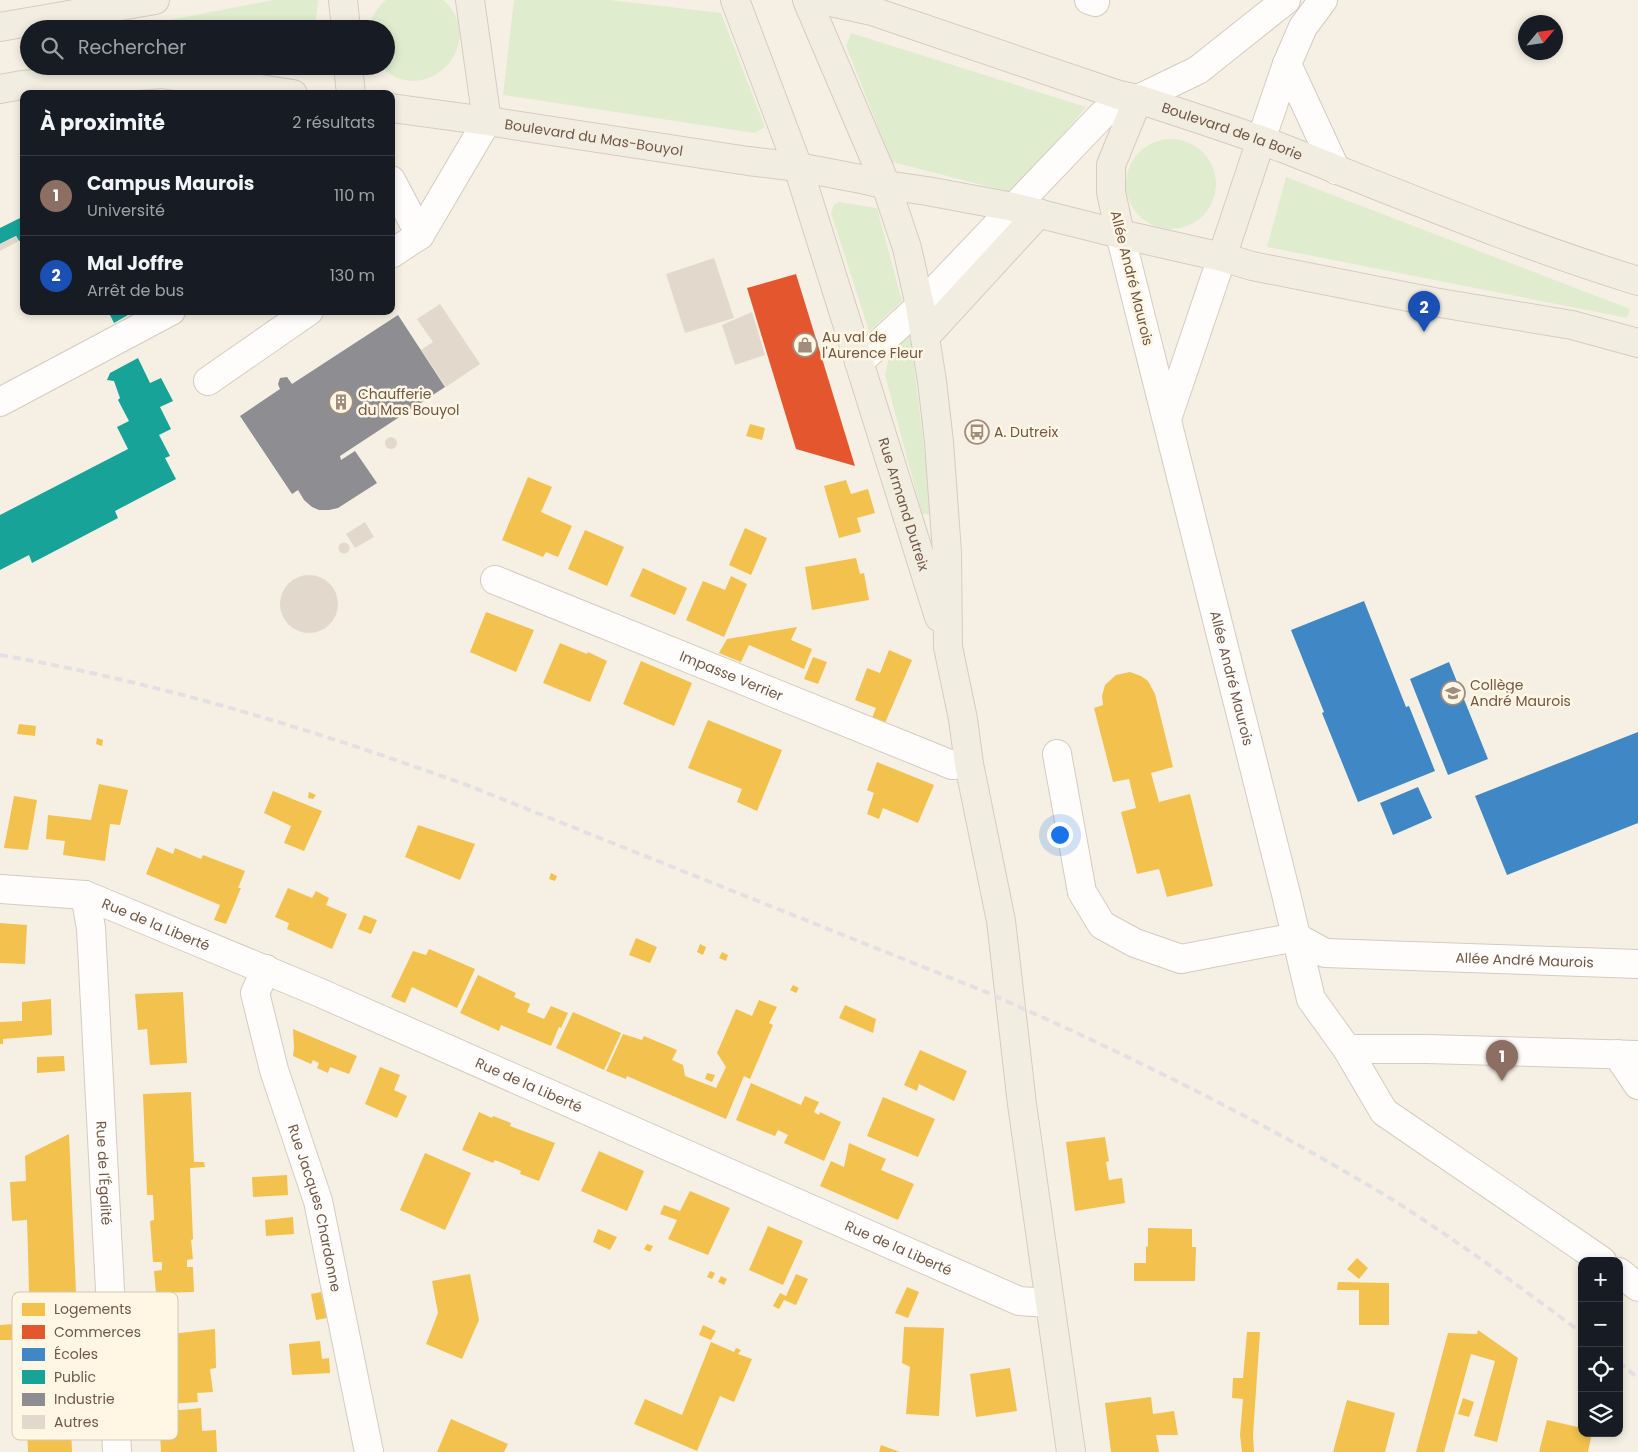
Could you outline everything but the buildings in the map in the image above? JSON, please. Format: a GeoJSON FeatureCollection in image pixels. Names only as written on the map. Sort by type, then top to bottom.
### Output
{"type":"FeatureCollection","features":[{"type":"Feature","properties":{"kind":"main road"},"geometry":{"type":"LineString","coordinates":[[40,20],[155,0]]}},
{"type":"Feature","properties":{"kind":"main road"},"geometry":{"type":"LineString","coordinates":[[344,0],[345,20]]}},
{"type":"Feature","properties":{"kind":"main road"},"geometry":{"type":"LineString","coordinates":[[470,0],[487,121]]}},
{"type":"Feature","properties":{"kind":"main road","name":"Rue Armand Dutreix"},"geometry":{"type":"LineString","coordinates":[[736,0],[798,167],[948,647]]}},
{"type":"Feature","properties":{"kind":"main road"},"geometry":{"type":"LineString","coordinates":[[808,0],[886,185],[907,248],[920,306],[932,381],[944,506],[947,552],[948,647],[963,719],[969,764],[1001,921],[1022,1104],[1071,1452]]}},
{"type":"Feature","properties":{"kind":"main road","name":"Boulevard de la Borie"},"geometry":{"type":"LineString","coordinates":[[822,0],[872,11],[1109,92],[1138,99],[1261,140],[1436,210],[1580,263],[1638,281]]}},
{"type":"Feature","properties":{"kind":"main road"},"geometry":{"type":"LineString","coordinates":[[0,27],[20,24]]}},
{"type":"Feature","properties":{"kind":"main road"},"geometry":{"type":"LineString","coordinates":[[0,89],[22,85],[149,75]]}},
{"type":"Feature","properties":{"kind":"main road"},"geometry":{"type":"LineString","coordinates":[[169,75],[267,90]]}},
{"type":"Feature","properties":{"kind":"main road"},"geometry":{"type":"LineString","coordinates":[[349,75],[350,90]]}},
{"type":"Feature","properties":{"kind":"main road","name":"Allée André Maurois"},"geometry":{"type":"LineString","coordinates":[[1120,234],[1111,192],[1110,166],[1138,99]]}},
{"type":"Feature","properties":{"kind":"main road","name":"Boulevard du Mas-Bouyol"},"geometry":{"type":"LineString","coordinates":[[395,109],[798,167],[886,185]]}},
{"type":"Feature","properties":{"kind":"main road"},"geometry":{"type":"LineString","coordinates":[[1222,257],[1261,140]]}},
{"type":"Feature","properties":{"kind":"main road"},"geometry":{"type":"LineString","coordinates":[[886,185],[1026,210],[1222,257],[1252,266],[1434,302],[1572,325],[1638,342]]}},
{"type":"Feature","properties":{"kind":"main road"},"geometry":{"type":"LineString","coordinates":[[925,337],[1026,210]]}},
{"type":"Feature","properties":{"kind":"street"},"geometry":{"type":"LineString","coordinates":[[858,362],[1026,210],[1103,114],[1198,70],[1286,0]]}},
{"type":"Feature","properties":{"kind":"street"},"geometry":{"type":"LineString","coordinates":[[1261,140],[1302,27],[1323,0]]}},
{"type":"Feature","properties":{"kind":"street"},"geometry":{"type":"LineString","coordinates":[[1287,64],[1336,170]]}},
{"type":"Feature","properties":{"kind":"street"},"geometry":{"type":"LineString","coordinates":[[395,251],[420,234],[487,121]]}},
{"type":"Feature","properties":{"kind":"street"},"geometry":{"type":"LineString","coordinates":[[395,191],[420,234]]}},
{"type":"Feature","properties":{"kind":"street","name":"Allée André Maurois"},"geometry":{"type":"LineString","coordinates":[[1120,234],[1168,419],[1311,999],[1347,1049],[1384,1112],[1596,1257]]}},
{"type":"Feature","properties":{"kind":"street"},"geometry":{"type":"LineString","coordinates":[[1168,419],[1222,257]]}},
{"type":"Feature","properties":{"kind":"street"},"geometry":{"type":"LineString","coordinates":[[0,402],[163,315]]}},
{"type":"Feature","properties":{"kind":"street"},"geometry":{"type":"LineString","coordinates":[[208,381],[303,315]]}},
{"type":"Feature","properties":{"kind":"street","name":"Impasse Verrier"},"geometry":{"type":"LineString","coordinates":[[495,580],[952,765],[969,764]]}},
{"type":"Feature","properties":{"kind":"street"},"geometry":{"type":"LineString","coordinates":[[1057,754],[1082,892],[1102,925],[1135,943],[1181,959],[1296,936]]}},
{"type":"Feature","properties":{"kind":"street","name":"Rue de la Liberté"},"geometry":{"type":"LineString","coordinates":[[0,889],[85,895],[266,969],[1019,1300],[1050,1303]]}},
{"type":"Feature","properties":{"kind":"street","name":"Rue de l'Égalité"},"geometry":{"type":"LineString","coordinates":[[85,895],[91,928],[110,1292]]}},
{"type":"Feature","properties":{"kind":"street","name":"Allée André Maurois"},"geometry":{"type":"LineString","coordinates":[[1296,936],[1325,953],[1638,964]]}},
{"type":"Feature","properties":{"kind":"street","name":"Rue Jacques Chardonne"},"geometry":{"type":"LineString","coordinates":[[266,969],[255,993],[274,1070],[318,1201],[369,1452]]}},
{"type":"Feature","properties":{"kind":"street"},"geometry":{"type":"LineString","coordinates":[[1347,1049],[1627,1054],[1638,1085]]}},
{"type":"Feature","properties":{"kind":"street"},"geometry":{"type":"LineString","coordinates":[[1623,1275],[1638,1286]]}},
{"type":"Feature","properties":{"kind":"green space"},"geometry":{"type":"Polygon","coordinates":[[[273,0],[318,0],[316,20],[170,20],[273,0]]]}},
{"type":"Feature","properties":{"kind":"green space"},"geometry":{"type":"Polygon","coordinates":[[[386,0],[443,0],[448,4],[458,22],[459,38],[456,53],[447,65],[436,74],[423,80],[408,81],[394,76],[395,20],[372,20],[380,6],[386,0]]]}},
{"type":"Feature","properties":{"kind":"green space"},"geometry":{"type":"Polygon","coordinates":[[[514,0],[610,0],[721,13],[765,127],[754,133],[503,95],[514,0]]]}},
{"type":"Feature","properties":{"kind":"green space"},"geometry":{"type":"Polygon","coordinates":[[[851,33],[1086,107],[1014,193],[892,162],[846,46],[851,33]]]}},
{"type":"Feature","properties":{"kind":"green space"},"geometry":{"type":"Polygon","coordinates":[[[1171,139],[1188,143],[1203,152],[1212,167],[1216,184],[1212,201],[1203,216],[1188,225],[1171,229],[1154,225],[1139,216],[1130,201],[1126,184],[1130,167],[1139,152],[1154,143],[1171,139]]]}},
{"type":"Feature","properties":{"kind":"green space"},"geometry":{"type":"Polygon","coordinates":[[[1286,177],[1630,309],[1627,318],[1267,247],[1286,177]]]}},
{"type":"Feature","properties":{"kind":"green space"},"geometry":{"type":"Polygon","coordinates":[[[839,202],[877,208],[902,301],[869,331],[831,213],[834,205],[839,202]]]}},
{"type":"Feature","properties":{"kind":"green space"},"geometry":{"type":"Polygon","coordinates":[[[910,331],[932,514],[922,514],[885,375],[892,343],[910,331]]]}},
{"type":"Feature","properties":{"kind":"railway"},"geometry":{"type":"LineString","coordinates":[[0,655],[60,666],[180,694],[298,728],[414,766],[472,787],[981,990],[1139,1062],[1293,1142],[1344,1171],[1440,1231],[1578,1330]]}},
{"type":"Feature","properties":{"kind":"railway"},"geometry":{"type":"LineString","coordinates":[[1623,1365],[1638,1378]]}},
{"type":"Feature","properties":{"kind":"place","name":"Mal Joffre"},"geometry":{"type":"Point","coordinates":[1424,332]}},
{"type":"Feature","properties":{"kind":"place","name":"Au val de l'Aurence Fleur"},"geometry":{"type":"Point","coordinates":[805,345]}},
{"type":"Feature","properties":{"kind":"place","name":"Chaufferie du Mas Bouyol"},"geometry":{"type":"Point","coordinates":[341,402]}},
{"type":"Feature","properties":{"kind":"place","name":"A. Dutreix"},"geometry":{"type":"Point","coordinates":[977,432]}},
{"type":"Feature","properties":{"kind":"place","name":"Collège André Maurois"},"geometry":{"type":"Point","coordinates":[1453,693]}},
{"type":"Feature","properties":{"kind":"place","name":"Campus Maurois"},"geometry":{"type":"Point","coordinates":[1502,1081]}}]}
